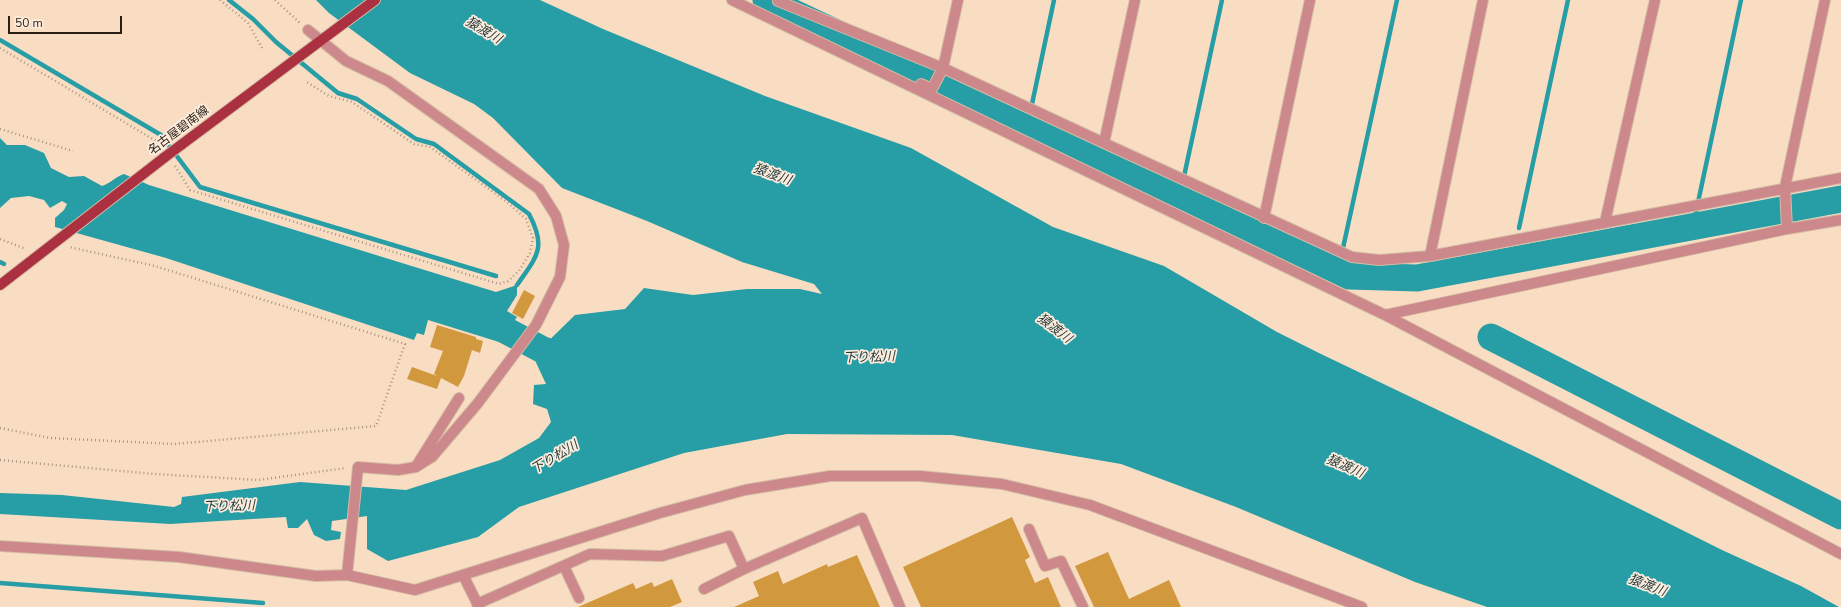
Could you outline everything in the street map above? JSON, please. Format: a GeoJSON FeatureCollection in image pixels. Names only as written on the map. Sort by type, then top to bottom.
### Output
{"type":"FeatureCollection","features":[{"type":"Feature","properties":{"kind":"main road","name":"名古屋碧南線"},"geometry":{"type":"LineString","coordinates":[[0,285],[52,243],[161,160],[375,0]]}},
{"type":"Feature","properties":{"kind":"street"},"geometry":{"type":"LineString","coordinates":[[732,0],[1385,315],[1841,554]]}},
{"type":"Feature","properties":{"kind":"street"},"geometry":{"type":"LineString","coordinates":[[778,0],[943,68],[1192,185],[1352,257],[1379,260],[1430,256],[1785,187],[1841,178]]}},
{"type":"Feature","properties":{"kind":"street"},"geometry":{"type":"LineString","coordinates":[[866,64],[880,64],[932,89],[943,68],[958,0]]}},
{"type":"Feature","properties":{"kind":"street"},"geometry":{"type":"LineString","coordinates":[[1104,143],[1135,0]]}},
{"type":"Feature","properties":{"kind":"street"},"geometry":{"type":"LineString","coordinates":[[1264,218],[1310,0]]}},
{"type":"Feature","properties":{"kind":"street"},"geometry":{"type":"LineString","coordinates":[[1430,256],[1483,0]]}},
{"type":"Feature","properties":{"kind":"street"},"geometry":{"type":"LineString","coordinates":[[1605,222],[1655,0]]}},
{"type":"Feature","properties":{"kind":"street"},"geometry":{"type":"LineString","coordinates":[[1787,229],[1785,187],[1826,0]]}},
{"type":"Feature","properties":{"kind":"street"},"geometry":{"type":"LineString","coordinates":[[308,30],[324,38],[346,61],[388,81],[539,189],[556,216],[564,245],[560,277],[536,326],[491,386],[432,457],[416,467],[398,470],[358,467],[347,575]]}},
{"type":"Feature","properties":{"kind":"street"},"geometry":{"type":"LineString","coordinates":[[1385,315],[1787,229],[1841,220]]}},
{"type":"Feature","properties":{"kind":"street"},"geometry":{"type":"LineString","coordinates":[[416,467],[459,398]]}},
{"type":"Feature","properties":{"kind":"street"},"geometry":{"type":"LineString","coordinates":[[0,546],[179,557],[316,576],[347,575],[415,590],[660,513],[746,490],[830,476],[920,476],[1002,484],[1090,506],[1362,607]]}},
{"type":"Feature","properties":{"kind":"street"},"geometry":{"type":"LineString","coordinates":[[704,589],[744,569],[862,518],[900,607]]}},
{"type":"Feature","properties":{"kind":"street"},"geometry":{"type":"LineString","coordinates":[[1029,529],[1045,566],[1062,561],[1083,607]]}},
{"type":"Feature","properties":{"kind":"street"},"geometry":{"type":"LineString","coordinates":[[463,575],[478,606],[590,554],[662,556],[729,536],[744,569]]}},
{"type":"Feature","properties":{"kind":"street"},"geometry":{"type":"LineString","coordinates":[[564,566],[579,598]]}},
{"type":"Feature","properties":{"kind":"path"},"geometry":{"type":"LineString","coordinates":[[220,0],[248,23],[262,48]]}},
{"type":"Feature","properties":{"kind":"path"},"geometry":{"type":"LineString","coordinates":[[275,0],[308,30]]}},
{"type":"Feature","properties":{"kind":"path"},"geometry":{"type":"LineString","coordinates":[[0,48],[156,141]]}},
{"type":"Feature","properties":{"kind":"path"},"geometry":{"type":"LineString","coordinates":[[175,166],[190,190],[499,284],[508,281],[518,271],[530,253],[533,238],[526,219],[506,202],[430,147],[414,144],[352,102],[329,96],[305,81]]}},
{"type":"Feature","properties":{"kind":"path"},"geometry":{"type":"LineString","coordinates":[[0,129],[73,151]]}},
{"type":"Feature","properties":{"kind":"path"},"geometry":{"type":"LineString","coordinates":[[0,239],[40,254]]}},
{"type":"Feature","properties":{"kind":"path"},"geometry":{"type":"LineString","coordinates":[[0,428],[50,438],[174,444],[376,426],[405,344],[155,266],[52,243]]}},
{"type":"Feature","properties":{"kind":"path"},"geometry":{"type":"LineString","coordinates":[[0,460],[131,472],[258,480],[358,467]]}},
{"type":"Feature","properties":{"kind":"water"},"geometry":{"type":"Polygon","coordinates":[[[316,0],[540,0],[603,29],[765,96],[911,148],[1053,227],[1164,266],[1277,332],[1536,457],[1722,550],[1801,586],[1839,607],[1487,607],[1415,582],[1236,507],[1121,464],[952,435],[787,434],[684,453],[519,507],[478,537],[388,561],[367,549],[367,516],[332,521],[331,530],[341,532],[340,539],[326,541],[314,535],[307,519],[298,528],[288,528],[286,517],[170,524],[0,514],[0,493],[62,495],[174,507],[181,504],[182,497],[300,482],[406,490],[500,460],[539,438],[551,422],[547,409],[533,404],[534,385],[546,384],[533,356],[575,315],[625,309],[644,288],[693,295],[747,289],[800,289],[822,294],[814,284],[742,262],[647,221],[562,188],[493,118],[474,104],[410,73],[329,13],[316,0]]]}},
{"type":"Feature","properties":{"kind":"water"},"geometry":{"type":"Polygon","coordinates":[[[0,138],[7,145],[25,145],[44,153],[51,168],[69,177],[84,176],[102,186],[124,174],[149,185],[496,292],[517,285],[517,295],[507,311],[517,317],[513,323],[523,329],[511,342],[503,336],[499,342],[428,320],[424,335],[417,333],[414,340],[166,258],[55,227],[55,218],[64,210],[67,204],[62,201],[50,208],[44,200],[29,196],[11,198],[0,208],[0,138]]]}},
{"type":"Feature","properties":{"kind":"building"},"geometry":{"type":"Polygon","coordinates":[[[524,290],[535,296],[523,319],[512,313],[524,290]]]}},
{"type":"Feature","properties":{"kind":"building"},"geometry":{"type":"Polygon","coordinates":[[[437,325],[476,337],[476,339],[483,341],[480,353],[472,350],[464,376],[458,387],[441,378],[437,389],[407,379],[412,367],[437,376],[434,374],[443,351],[430,347],[437,325]]]}},
{"type":"Feature","properties":{"kind":"building"},"geometry":{"type":"Polygon","coordinates":[[[1012,517],[1030,557],[1025,560],[1035,583],[1048,577],[1061,607],[921,607],[903,567],[1012,517]]]}},
{"type":"Feature","properties":{"kind":"building"},"geometry":{"type":"Polygon","coordinates":[[[1108,552],[1129,599],[1169,580],[1181,607],[1094,607],[1075,566],[1108,552]]]}},
{"type":"Feature","properties":{"kind":"building"},"geometry":{"type":"Polygon","coordinates":[[[857,555],[880,607],[734,607],[759,596],[753,582],[778,571],[783,584],[827,564],[828,567],[857,555]]]}},
{"type":"Feature","properties":{"kind":"building"},"geometry":{"type":"Polygon","coordinates":[[[672,579],[682,602],[670,607],[578,607],[633,583],[636,589],[652,582],[654,587],[672,579]]]}},
{"type":"Feature","properties":{"kind":"waterway"},"geometry":{"type":"LineString","coordinates":[[229,0],[253,19],[276,42],[338,93],[357,99],[416,139],[434,144],[529,214],[538,235],[537,251],[530,266],[517,285]]}},
{"type":"Feature","properties":{"kind":"waterway"},"geometry":{"type":"LineString","coordinates":[[766,0],[1349,276],[1417,278],[1841,199]]}},
{"type":"Feature","properties":{"kind":"waterway"},"geometry":{"type":"LineString","coordinates":[[1028,123],[1054,0]]}},
{"type":"Feature","properties":{"kind":"waterway"},"geometry":{"type":"LineString","coordinates":[[1180,195],[1222,0]]}},
{"type":"Feature","properties":{"kind":"waterway"},"geometry":{"type":"LineString","coordinates":[[1338,271],[1397,0]]}},
{"type":"Feature","properties":{"kind":"waterway"},"geometry":{"type":"LineString","coordinates":[[1519,228],[1568,0]]}},
{"type":"Feature","properties":{"kind":"waterway"},"geometry":{"type":"LineString","coordinates":[[1693,226],[1741,0]]}},
{"type":"Feature","properties":{"kind":"waterway"},"geometry":{"type":"LineString","coordinates":[[0,40],[161,135],[200,187],[496,276]]}},
{"type":"Feature","properties":{"kind":"waterway"},"geometry":{"type":"LineString","coordinates":[[1512,260],[1514,254]]}},
{"type":"Feature","properties":{"kind":"waterway"},"geometry":{"type":"LineString","coordinates":[[0,262],[4,264]]}},
{"type":"Feature","properties":{"kind":"waterway"},"geometry":{"type":"LineString","coordinates":[[484,319],[541,349],[574,362]]}},
{"type":"Feature","properties":{"kind":"waterway"},"geometry":{"type":"LineString","coordinates":[[1491,337],[1841,516]]}},
{"type":"Feature","properties":{"kind":"waterway"},"geometry":{"type":"LineString","coordinates":[[0,583],[263,603]]}},
{"type":"Feature","properties":{"kind":"water label","name":"猿渡川"},"geometry":{"type":"Point","coordinates":[483,31]}},
{"type":"Feature","properties":{"kind":"water label","name":"猿渡川"},"geometry":{"type":"Point","coordinates":[772,175]}},
{"type":"Feature","properties":{"kind":"water label","name":"猿渡川"},"geometry":{"type":"Point","coordinates":[1054,329]}},
{"type":"Feature","properties":{"kind":"water label","name":"下り松川"},"geometry":{"type":"Point","coordinates":[869,358]}},
{"type":"Feature","properties":{"kind":"water label","name":"下り松川"},"geometry":{"type":"Point","coordinates":[555,458]}},
{"type":"Feature","properties":{"kind":"water label","name":"猿渡川"},"geometry":{"type":"Point","coordinates":[1345,467]}},
{"type":"Feature","properties":{"kind":"water label","name":"下り松川"},"geometry":{"type":"Point","coordinates":[229,507]}},
{"type":"Feature","properties":{"kind":"water label","name":"猿渡川"},"geometry":{"type":"Point","coordinates":[1647,586]}}]}
